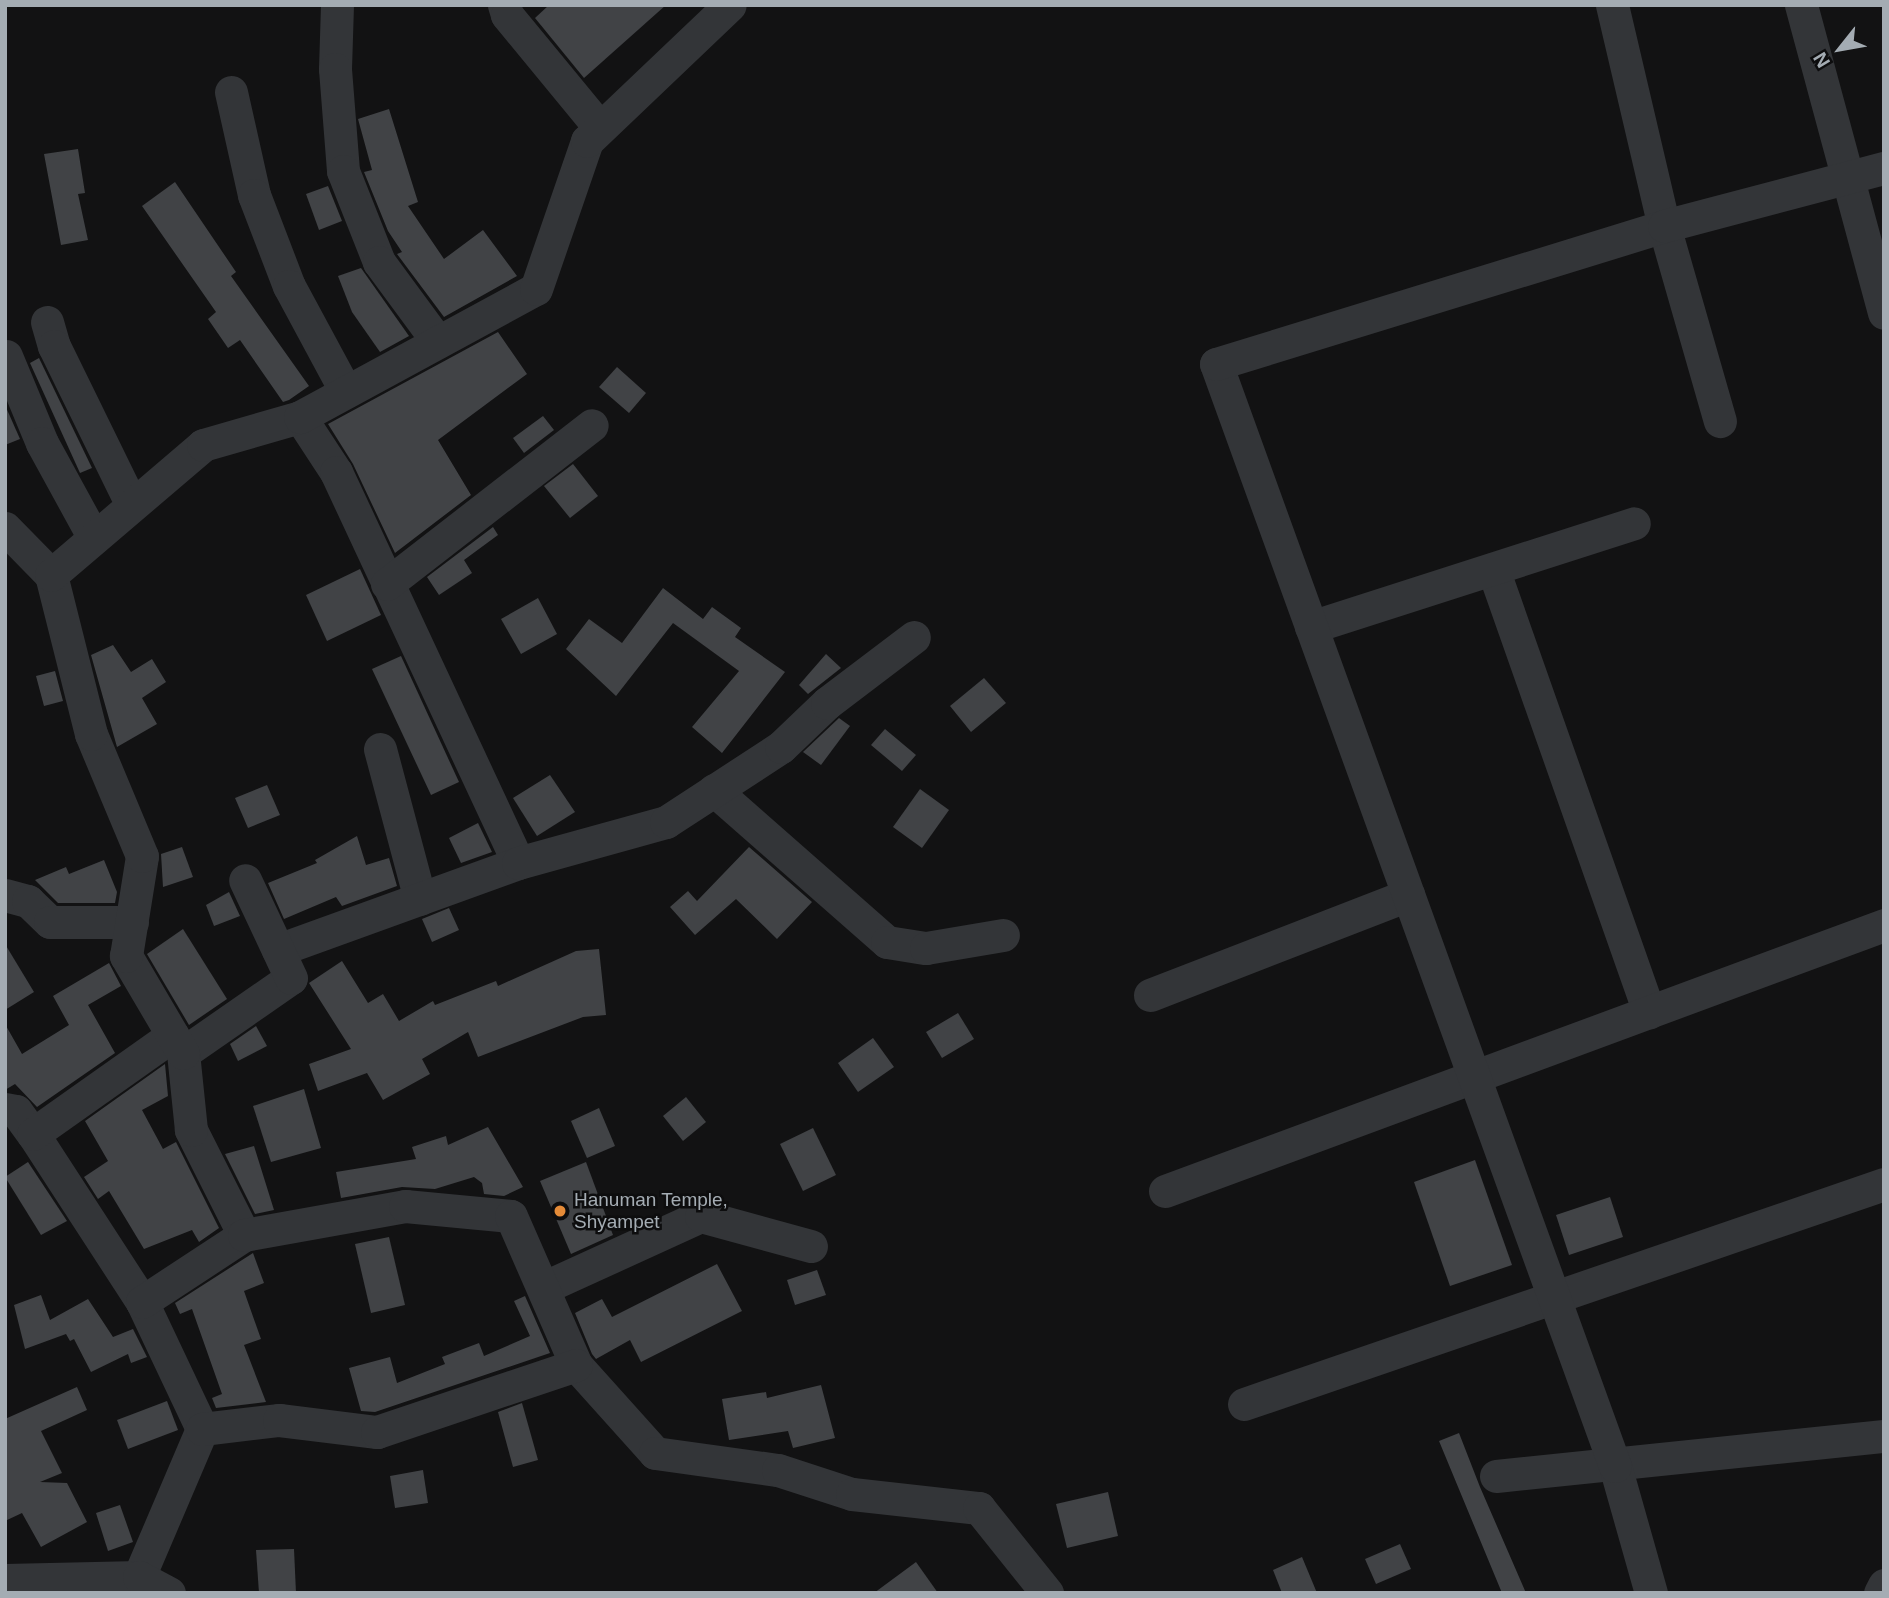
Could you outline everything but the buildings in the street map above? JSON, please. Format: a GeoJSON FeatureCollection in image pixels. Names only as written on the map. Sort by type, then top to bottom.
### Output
{"type":"FeatureCollection","features":[{"type":"Feature","properties":{"kind":"street"},"geometry":{"type":"LineString","coordinates":[[337,5],[335,69],[343,170],[379,262],[438,342]]}},
{"type":"Feature","properties":{"kind":"street"},"geometry":{"type":"LineString","coordinates":[[504,5],[507,15],[600,128]]}},
{"type":"Feature","properties":{"kind":"street"},"geometry":{"type":"LineString","coordinates":[[51,575],[203,445],[300,416],[536,289],[587,141],[730,5]]}},
{"type":"Feature","properties":{"kind":"street"},"geometry":{"type":"LineString","coordinates":[[1612,5],[1664,226],[1720,421]]}},
{"type":"Feature","properties":{"kind":"street"},"geometry":{"type":"LineString","coordinates":[[1801,5],[1850,177],[1884,313]]}},
{"type":"Feature","properties":{"kind":"street"},"geometry":{"type":"LineString","coordinates":[[231,92],[254,195],[289,286],[346,392]]}},
{"type":"Feature","properties":{"kind":"street"},"geometry":{"type":"LineString","coordinates":[[1651,1593],[1615,1466],[1216,364],[1664,226],[1884,168]]}},
{"type":"Feature","properties":{"kind":"street"},"geometry":{"type":"LineString","coordinates":[[47,322],[54,346],[132,505]]}},
{"type":"Feature","properties":{"kind":"street"},"geometry":{"type":"LineString","coordinates":[[6,356],[42,443],[94,538]]}},
{"type":"Feature","properties":{"kind":"street"},"geometry":{"type":"LineString","coordinates":[[300,416],[335,472],[519,863]]}},
{"type":"Feature","properties":{"kind":"street"},"geometry":{"type":"LineString","coordinates":[[387,584],[592,425]]}},
{"type":"Feature","properties":{"kind":"street"},"geometry":{"type":"LineString","coordinates":[[1311,627],[1634,523]]}},
{"type":"Feature","properties":{"kind":"street"},"geometry":{"type":"LineString","coordinates":[[5,528],[51,575],[91,734],[142,856],[126,956],[178,1044],[191,1130],[244,1235]]}},
{"type":"Feature","properties":{"kind":"street"},"geometry":{"type":"LineString","coordinates":[[1493,569],[1649,1012]]}},
{"type":"Feature","properties":{"kind":"street"},"geometry":{"type":"LineString","coordinates":[[278,950],[519,863],[666,822],[781,747],[827,704],[914,637]]}},
{"type":"Feature","properties":{"kind":"street"},"geometry":{"type":"LineString","coordinates":[[380,749],[420,899]]}},
{"type":"Feature","properties":{"kind":"street"},"geometry":{"type":"LineString","coordinates":[[714,790],[887,942],[926,948],[1003,935]]}},
{"type":"Feature","properties":{"kind":"street"},"geometry":{"type":"LineString","coordinates":[[33,1135],[178,1044],[291,978],[245,880]]}},
{"type":"Feature","properties":{"kind":"street"},"geometry":{"type":"LineString","coordinates":[[5,895],[28,901],[50,922],[132,922]]}},
{"type":"Feature","properties":{"kind":"street"},"geometry":{"type":"LineString","coordinates":[[1150,995],[1408,895]]}},
{"type":"Feature","properties":{"kind":"street"},"geometry":{"type":"LineString","coordinates":[[1165,1191],[1884,925]]}},
{"type":"Feature","properties":{"kind":"street"},"geometry":{"type":"LineString","coordinates":[[5,1109],[16,1111],[142,1302],[202,1429],[139,1577]]}},
{"type":"Feature","properties":{"kind":"street"},"geometry":{"type":"LineString","coordinates":[[1244,1404],[1553,1295],[1884,1184]]}},
{"type":"Feature","properties":{"kind":"street"},"geometry":{"type":"LineString","coordinates":[[142,1302],[244,1235],[405,1206],[511,1216],[545,1287],[576,1366],[654,1453],[778,1470],[852,1494],[979,1508],[1047,1593]]}},
{"type":"Feature","properties":{"kind":"street"},"geometry":{"type":"LineString","coordinates":[[545,1287],[701,1216],[811,1245]]}},
{"type":"Feature","properties":{"kind":"street"},"geometry":{"type":"LineString","coordinates":[[202,1429],[279,1420],[377,1432],[576,1366]]}},
{"type":"Feature","properties":{"kind":"street"},"geometry":{"type":"LineString","coordinates":[[1496,1476],[1615,1466],[1884,1436]]}},
{"type":"Feature","properties":{"kind":"street"},"geometry":{"type":"LineString","coordinates":[[5,1580],[139,1577],[169,1593]]}},
{"type":"Feature","properties":{"kind":"street"},"geometry":{"type":"LineString","coordinates":[[1880,1593],[1884,1585]]}},
{"type":"Feature","properties":{"kind":"place","name":"Hanuman Temple, Shyampet"},"geometry":{"type":"Point","coordinates":[560,1211]}}]}
